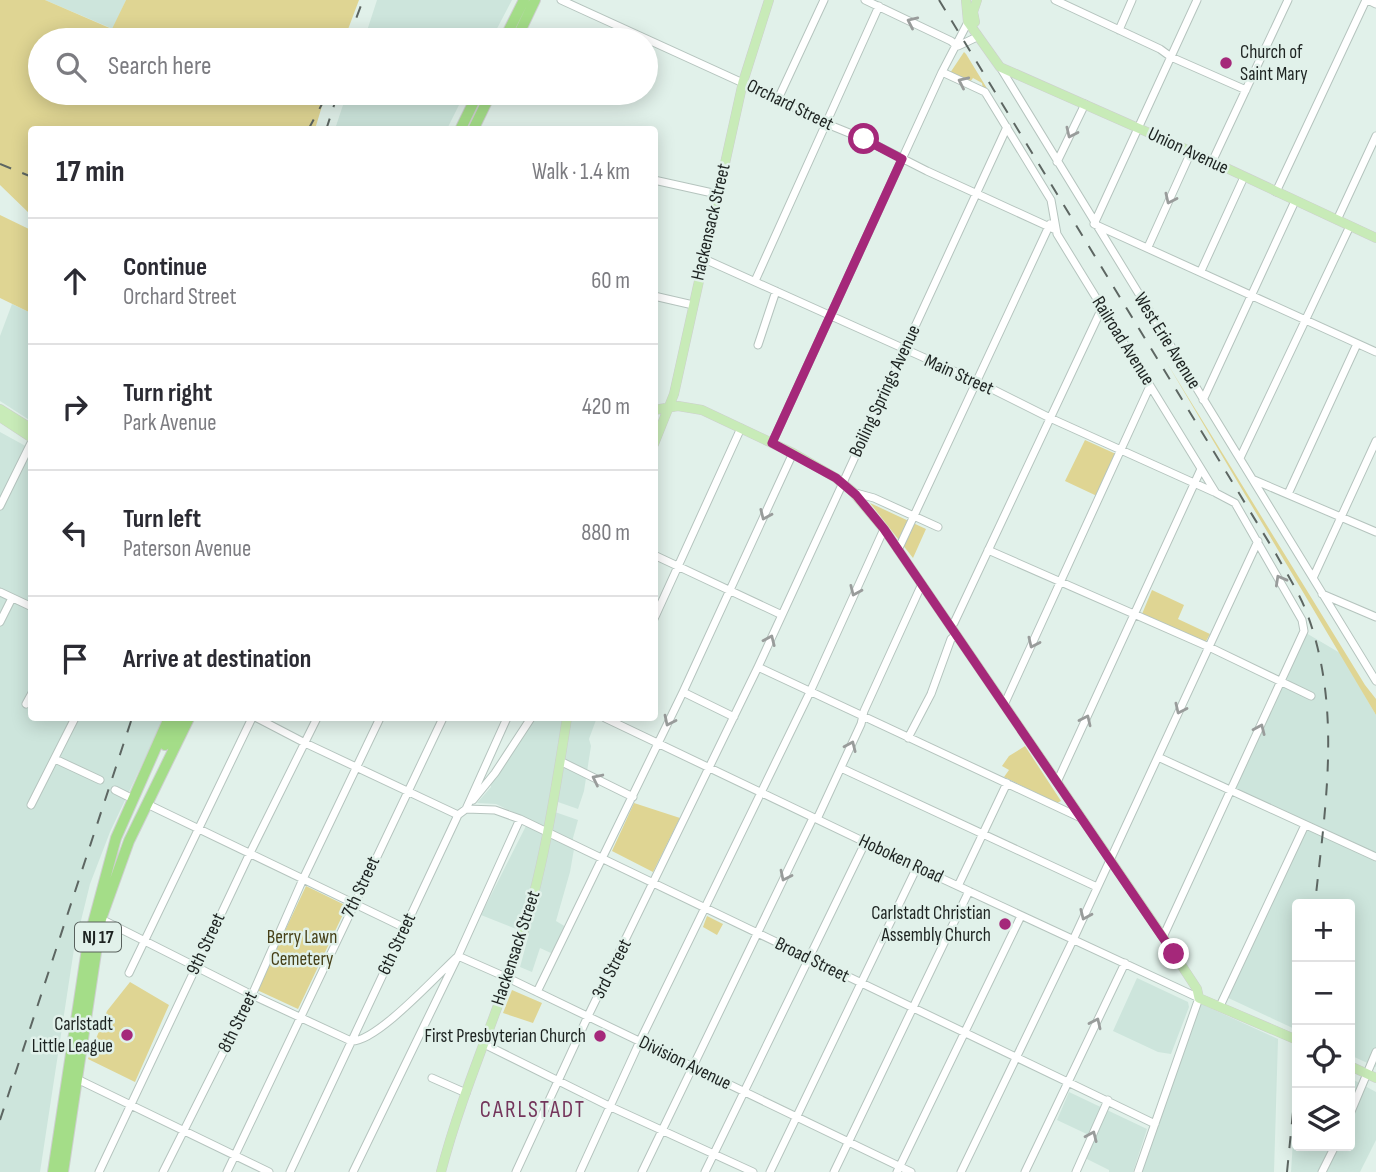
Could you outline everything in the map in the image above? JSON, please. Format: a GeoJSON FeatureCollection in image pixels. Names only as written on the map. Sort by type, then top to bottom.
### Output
{"type":"FeatureCollection","features":[{"type":"Feature","properties":{"kind":"highway"},"geometry":{"type":"LineString","coordinates":[[510,28],[524,0]]}},
{"type":"Feature","properties":{"kind":"highway"},"geometry":{"type":"LineString","coordinates":[[522,28],[536,0]]}},
{"type":"Feature","properties":{"kind":"highway"},"geometry":{"type":"LineString","coordinates":[[462,126],[472,105]]}},
{"type":"Feature","properties":{"kind":"highway"},"geometry":{"type":"LineString","coordinates":[[475,126],[485,105]]}},
{"type":"Feature","properties":{"kind":"highway"},"geometry":{"type":"LineString","coordinates":[[104,878],[116,838],[168,721]]}},
{"type":"Feature","properties":{"kind":"highway","name":"NJ 17"},"geometry":{"type":"LineString","coordinates":[[53,1172],[88,942],[104,878],[177,721]]}},
{"type":"Feature","properties":{"kind":"highway","name":"NJ 17"},"geometry":{"type":"LineString","coordinates":[[63,1172],[102,919],[117,872],[188,721]]}},
{"type":"Feature","properties":{"kind":"main road","name":"Hackensack Street"},"geometry":{"type":"LineString","coordinates":[[658,429],[674,394],[743,82],[769,0]]}},
{"type":"Feature","properties":{"kind":"main road"},"geometry":{"type":"LineString","coordinates":[[967,0],[976,0],[970,20],[1000,66]]}},
{"type":"Feature","properties":{"kind":"main road","name":"West Erie Avenue"},"geometry":{"type":"LineString","coordinates":[[967,0],[970,20],[977,37],[1000,66]]}},
{"type":"Feature","properties":{"kind":"main road","name":"Union Avenue"},"geometry":{"type":"LineString","coordinates":[[1000,66],[1376,238]]}},
{"type":"Feature","properties":{"kind":"main road"},"geometry":{"type":"LineString","coordinates":[[658,409],[668,406],[702,410],[793,453],[852,491],[884,529],[950,625],[1163,937],[1197,989],[1199,998],[1292,1038]]}},
{"type":"Feature","properties":{"kind":"main road"},"geometry":{"type":"LineString","coordinates":[[0,409],[28,426]]}},
{"type":"Feature","properties":{"kind":"main road"},"geometry":{"type":"LineString","coordinates":[[0,417],[28,436]]}},
{"type":"Feature","properties":{"kind":"main road","name":"Hackensack Street"},"geometry":{"type":"LineString","coordinates":[[441,1172],[451,1134],[508,978],[530,909],[568,721]]}},
{"type":"Feature","properties":{"kind":"main road"},"geometry":{"type":"LineString","coordinates":[[1355,1068],[1376,1078]]}},
{"type":"Feature","properties":{"kind":"street","name":"Orchard Street"},"geometry":{"type":"LineString","coordinates":[[561,0],[623,28]]}},
{"type":"Feature","properties":{"kind":"street"},"geometry":{"type":"LineString","coordinates":[[778,99],[824,0]]}},
{"type":"Feature","properties":{"kind":"street"},"geometry":{"type":"LineString","coordinates":[[865,0],[957,46]]}},
{"type":"Feature","properties":{"kind":"street"},"geometry":{"type":"LineString","coordinates":[[1055,0],[1160,49],[1171,57],[1246,90]]}},
{"type":"Feature","properties":{"kind":"street"},"geometry":{"type":"LineString","coordinates":[[1119,30],[1132,0]]}},
{"type":"Feature","properties":{"kind":"street"},"geometry":{"type":"LineString","coordinates":[[1197,0],[1094,224],[1376,352]]}},
{"type":"Feature","properties":{"kind":"street"},"geometry":{"type":"LineString","coordinates":[[1212,162],[1288,0]]}},
{"type":"Feature","properties":{"kind":"street"},"geometry":{"type":"LineString","coordinates":[[1276,192],[1367,0],[1376,4]]}},
{"type":"Feature","properties":{"kind":"street"},"geometry":{"type":"LineString","coordinates":[[755,281],[879,6]]}},
{"type":"Feature","properties":{"kind":"street"},"geometry":{"type":"LineString","coordinates":[[772,443],[942,72],[970,20]]}},
{"type":"Feature","properties":{"kind":"street"},"geometry":{"type":"LineString","coordinates":[[957,46],[977,37]]}},
{"type":"Feature","properties":{"kind":"street","name":"Orchard Street"},"geometry":{"type":"LineString","coordinates":[[658,44],[1052,228]]}},
{"type":"Feature","properties":{"kind":"street","name":"West Erie Avenue"},"geometry":{"type":"LineString","coordinates":[[1000,66],[1094,224],[1376,681]]}},
{"type":"Feature","properties":{"kind":"street"},"geometry":{"type":"LineString","coordinates":[[898,550],[976,381],[1052,228],[1054,210],[1051,200],[985,92],[942,72]]}},
{"type":"Feature","properties":{"kind":"street"},"geometry":{"type":"LineString","coordinates":[[1057,162],[1085,104]]}},
{"type":"Feature","properties":{"kind":"street","name":"Boiling Springs Avenue"},"geometry":{"type":"LineString","coordinates":[[710,768],[1007,127]]}},
{"type":"Feature","properties":{"kind":"street"},"geometry":{"type":"LineString","coordinates":[[1337,220],[1376,136]]}},
{"type":"Feature","properties":{"kind":"street"},"geometry":{"type":"LineString","coordinates":[[1148,247],[1191,152]]}},
{"type":"Feature","properties":{"kind":"street"},"geometry":{"type":"LineString","coordinates":[[1201,271],[1244,177]]}},
{"type":"Feature","properties":{"kind":"street"},"geometry":{"type":"LineString","coordinates":[[658,181],[717,194]]}},
{"type":"Feature","properties":{"kind":"street"},"geometry":{"type":"LineString","coordinates":[[1203,400],[1295,201]]}},
{"type":"Feature","properties":{"kind":"street"},"geometry":{"type":"LineString","coordinates":[[1240,458],[1350,226]]}},
{"type":"Feature","properties":{"kind":"street","name":"Railroad Avenue"},"geometry":{"type":"LineString","coordinates":[[1052,228],[1216,493],[1235,503],[1302,620],[1304,631],[1281,683]]}},
{"type":"Feature","properties":{"kind":"street","name":"Main Street"},"geometry":{"type":"LineString","coordinates":[[702,258],[1216,493]]}},
{"type":"Feature","properties":{"kind":"street"},"geometry":{"type":"LineString","coordinates":[[758,345],[776,291]]}},
{"type":"Feature","properties":{"kind":"street"},"geometry":{"type":"LineString","coordinates":[[658,297],[693,305]]}},
{"type":"Feature","properties":{"kind":"street"},"geometry":{"type":"LineString","coordinates":[[950,625],[954,622],[1102,309]]}},
{"type":"Feature","properties":{"kind":"street"},"geometry":{"type":"LineString","coordinates":[[1288,494],[1357,344]]}},
{"type":"Feature","properties":{"kind":"street"},"geometry":{"type":"LineString","coordinates":[[1004,705],[1150,386]]}},
{"type":"Feature","properties":{"kind":"street"},"geometry":{"type":"LineString","coordinates":[[658,610],[741,428]]}},
{"type":"Feature","properties":{"kind":"street"},"geometry":{"type":"LineString","coordinates":[[1313,578],[1376,441]]}},
{"type":"Feature","properties":{"kind":"street"},"geometry":{"type":"LineString","coordinates":[[0,506],[28,447]]}},
{"type":"Feature","properties":{"kind":"street"},"geometry":{"type":"LineString","coordinates":[[537,992],[683,692],[793,453]]}},
{"type":"Feature","properties":{"kind":"street"},"geometry":{"type":"LineString","coordinates":[[1057,782],[1201,470]]}},
{"type":"Feature","properties":{"kind":"street"},"geometry":{"type":"LineString","coordinates":[[1253,480],[1376,532]]}},
{"type":"Feature","properties":{"kind":"street"},"geometry":{"type":"LineString","coordinates":[[852,491],[938,527]]}},
{"type":"Feature","properties":{"kind":"street"},"geometry":{"type":"LineString","coordinates":[[580,1172],[640,1041],[810,692],[884,529]]}},
{"type":"Feature","properties":{"kind":"street"},"geometry":{"type":"LineString","coordinates":[[961,1172],[1073,940],[1258,541]]}},
{"type":"Feature","properties":{"kind":"street"},"geometry":{"type":"LineString","coordinates":[[988,550],[1209,647],[1311,696]]}},
{"type":"Feature","properties":{"kind":"street"},"geometry":{"type":"LineString","coordinates":[[658,557],[782,615]]}},
{"type":"Feature","properties":{"kind":"street"},"geometry":{"type":"LineString","coordinates":[[642,1172],[841,768],[921,586]]}},
{"type":"Feature","properties":{"kind":"street"},"geometry":{"type":"LineString","coordinates":[[0,592],[28,605]]}},
{"type":"Feature","properties":{"kind":"street"},"geometry":{"type":"LineString","coordinates":[[1321,593],[1376,617]]}},
{"type":"Feature","properties":{"kind":"street"},"geometry":{"type":"LineString","coordinates":[[0,622],[12,598]]}},
{"type":"Feature","properties":{"kind":"street"},"geometry":{"type":"LineString","coordinates":[[908,738],[931,695],[951,639],[956,635]]}},
{"type":"Feature","properties":{"kind":"street"},"geometry":{"type":"LineString","coordinates":[[758,667],[1082,818]]}},
{"type":"Feature","properties":{"kind":"street"},"geometry":{"type":"LineString","coordinates":[[1163,937],[1281,683]]}},
{"type":"Feature","properties":{"kind":"street"},"geometry":{"type":"LineString","coordinates":[[683,692],[734,717]]}},
{"type":"Feature","properties":{"kind":"street"},"geometry":{"type":"LineString","coordinates":[[26,704],[28,700]]}},
{"type":"Feature","properties":{"kind":"street"},"geometry":{"type":"LineString","coordinates":[[31,805],[74,721]]}},
{"type":"Feature","properties":{"kind":"street"},"geometry":{"type":"LineString","coordinates":[[129,973],[252,721]]}},
{"type":"Feature","properties":{"kind":"street"},"geometry":{"type":"LineString","coordinates":[[260,721],[458,815]]}},
{"type":"Feature","properties":{"kind":"street","name":"9th Street"},"geometry":{"type":"LineString","coordinates":[[99,1172],[196,965],[316,721]]}},
{"type":"Feature","properties":{"kind":"street","name":"8th Street"},"geometry":{"type":"LineString","coordinates":[[163,1172],[252,995],[303,879],[379,721]]}},
{"type":"Feature","properties":{"kind":"street","name":"7th Street"},"geometry":{"type":"LineString","coordinates":[[227,1172],[442,721]]}},
{"type":"Feature","properties":{"kind":"street","name":"6th Street"},"geometry":{"type":"LineString","coordinates":[[289,1172],[458,815],[466,809],[506,721]]}},
{"type":"Feature","properties":{"kind":"street"},"geometry":{"type":"LineString","coordinates":[[466,809],[495,773],[529,721]]}},
{"type":"Feature","properties":{"kind":"street","name":"Hoboken Road"},"geometry":{"type":"LineString","coordinates":[[620,721],[658,743],[865,843],[1199,998]]}},
{"type":"Feature","properties":{"kind":"street"},"geometry":{"type":"LineString","coordinates":[[1158,757],[1376,857]]}},
{"type":"Feature","properties":{"kind":"street"},"geometry":{"type":"LineString","coordinates":[[55,759],[100,780]]}},
{"type":"Feature","properties":{"kind":"street"},"geometry":{"type":"LineString","coordinates":[[561,761],[633,797]]}},
{"type":"Feature","properties":{"kind":"street","name":"3rd Street"},"geometry":{"type":"LineString","coordinates":[[516,1172],[588,1016],[710,768]]}},
{"type":"Feature","properties":{"kind":"street"},"geometry":{"type":"LineString","coordinates":[[841,768],[1097,887]]}},
{"type":"Feature","properties":{"kind":"street"},"geometry":{"type":"LineString","coordinates":[[958,886],[1007,783]]}},
{"type":"Feature","properties":{"kind":"street"},"geometry":{"type":"LineString","coordinates":[[115,790],[133,799]]}},
{"type":"Feature","properties":{"kind":"street"},"geometry":{"type":"LineString","coordinates":[[147,803],[405,928]]}},
{"type":"Feature","properties":{"kind":"street","name":"Broad Street"},"geometry":{"type":"LineString","coordinates":[[466,809],[495,810],[520,819],[1155,1124]]}},
{"type":"Feature","properties":{"kind":"street"},"geometry":{"type":"LineString","coordinates":[[353,1172],[458,956],[520,819]]}},
{"type":"Feature","properties":{"kind":"street"},"geometry":{"type":"LineString","coordinates":[[1220,1006],[1305,825]]}},
{"type":"Feature","properties":{"kind":"street"},"geometry":{"type":"LineString","coordinates":[[705,1172],[865,843]]}},
{"type":"Feature","properties":{"kind":"street"},"geometry":{"type":"LineString","coordinates":[[770,1172],[917,867]]}},
{"type":"Feature","properties":{"kind":"street"},"geometry":{"type":"LineString","coordinates":[[834,1172],[969,891]]}},
{"type":"Feature","properties":{"kind":"street"},"geometry":{"type":"LineString","coordinates":[[899,1169],[1021,916]]}},
{"type":"Feature","properties":{"kind":"street"},"geometry":{"type":"LineString","coordinates":[[102,919],[252,995],[351,1041],[361,1040],[391,1019],[458,956]]}},
{"type":"Feature","properties":{"kind":"street","name":"Division Avenue"},"geometry":{"type":"LineString","coordinates":[[458,956],[744,1091],[899,1169],[911,1172]]}},
{"type":"Feature","properties":{"kind":"street"},"geometry":{"type":"LineString","coordinates":[[1025,1172],[1125,963]]}},
{"type":"Feature","properties":{"kind":"street"},"geometry":{"type":"LineString","coordinates":[[1138,1172],[1199,998]]}},
{"type":"Feature","properties":{"kind":"street"},"geometry":{"type":"LineString","coordinates":[[484,1044],[611,1107],[663,1128],[753,1172]]}},
{"type":"Feature","properties":{"kind":"street"},"geometry":{"type":"LineString","coordinates":[[1355,1101],[1376,1052]]}},
{"type":"Feature","properties":{"kind":"street"},"geometry":{"type":"LineString","coordinates":[[432,1078],[466,1093]]}},
{"type":"Feature","properties":{"kind":"street"},"geometry":{"type":"LineString","coordinates":[[77,1079],[269,1172]]}},
{"type":"Feature","properties":{"kind":"street"},"geometry":{"type":"LineString","coordinates":[[1076,1172],[1108,1100]]}},
{"type":"Feature","properties":{"kind":"street"},"geometry":{"type":"LineString","coordinates":[[1332,1151],[1323,1170],[1334,1172]]}},
{"type":"Feature","properties":{"kind":"shaded area"},"geometry":{"type":"Polygon","coordinates":[[[45,0],[126,0],[113,28],[45,0]]]}},
{"type":"Feature","properties":{"kind":"shaded area"},"geometry":{"type":"Polygon","coordinates":[[[377,0],[512,0],[497,28],[368,28],[377,0]]]}},
{"type":"Feature","properties":{"kind":"shaded area"},"geometry":{"type":"Polygon","coordinates":[[[343,105],[459,105],[448,126],[336,126],[343,105]]]}},
{"type":"Feature","properties":{"kind":"shaded area"},"geometry":{"type":"Polygon","coordinates":[[[12,304],[28,312],[28,419],[0,401],[0,336],[12,304]]]}},
{"type":"Feature","properties":{"kind":"shaded area"},"geometry":{"type":"Polygon","coordinates":[[[0,432],[28,447],[28,721],[163,721],[110,832],[90,884],[74,949],[40,1172],[0,1172],[0,432]]]}},
{"type":"Feature","properties":{"kind":"shaded area"},"geometry":{"type":"Polygon","coordinates":[[[1306,633],[1340,653],[1376,715],[1376,1067],[1355,1057],[1355,899],[1292,899],[1292,1028],[1224,996],[1302,824],[1229,792],[1306,633]]]}},
{"type":"Feature","properties":{"kind":"shaded area"},"geometry":{"type":"Polygon","coordinates":[[[526,721],[596,721],[589,739],[591,746],[584,791],[578,809],[558,802],[555,812],[578,820],[573,838],[570,872],[556,921],[566,927],[553,954],[540,948],[532,972],[520,967],[529,934],[481,915],[529,820],[496,804],[477,803],[491,787],[490,781],[526,721]]]}},
{"type":"Feature","properties":{"kind":"shaded area"},"geometry":{"type":"Polygon","coordinates":[[[1137,978],[1188,1002],[1189,1007],[1171,1054],[1158,1052],[1113,1031],[1137,978]]]}},
{"type":"Feature","properties":{"kind":"shaded area"},"geometry":{"type":"Polygon","coordinates":[[[1197,1002],[1278,1039],[1274,1172],[1141,1172],[1197,1002]]]}},
{"type":"Feature","properties":{"kind":"shaded area"},"geometry":{"type":"Polygon","coordinates":[[[1355,1081],[1376,1092],[1376,1140],[1360,1172],[1291,1172],[1292,1151],[1355,1151],[1355,1081]]]}},
{"type":"Feature","properties":{"kind":"shaded area"},"geometry":{"type":"Polygon","coordinates":[[[1069,1092],[1147,1129],[1133,1172],[1109,1172],[1083,1157],[1091,1136],[1057,1120],[1069,1092]]]}},
{"type":"Feature","properties":{"kind":"green space"},"geometry":{"type":"Polygon","coordinates":[[[0,0],[45,0],[110,28],[28,28],[28,105],[322,105],[316,126],[28,126],[28,212],[0,185],[0,0]]]}},
{"type":"Feature","properties":{"kind":"green space"},"geometry":{"type":"Polygon","coordinates":[[[126,0],[359,0],[348,28],[112,28],[126,0]]]}},
{"type":"Feature","properties":{"kind":"green space"},"geometry":{"type":"Polygon","coordinates":[[[964,52],[988,90],[983,89],[982,83],[973,78],[970,82],[950,73],[964,52]]]}},
{"type":"Feature","properties":{"kind":"green space"},"geometry":{"type":"Polygon","coordinates":[[[0,215],[28,229],[28,312],[0,298],[0,215]]]}},
{"type":"Feature","properties":{"kind":"green space"},"geometry":{"type":"Polygon","coordinates":[[[1167,363],[1376,699],[1376,715],[1167,363]]]}},
{"type":"Feature","properties":{"kind":"green space"},"geometry":{"type":"Polygon","coordinates":[[[1085,440],[1116,454],[1097,496],[1065,481],[1085,440]]]}},
{"type":"Feature","properties":{"kind":"green space"},"geometry":{"type":"Polygon","coordinates":[[[870,503],[926,529],[913,558],[870,503]]]}},
{"type":"Feature","properties":{"kind":"green space"},"geometry":{"type":"Polygon","coordinates":[[[1152,590],[1184,605],[1178,619],[1210,634],[1205,643],[1142,614],[1152,590]]]}},
{"type":"Feature","properties":{"kind":"green space"},"geometry":{"type":"Polygon","coordinates":[[[1025,746],[1061,801],[1057,803],[1004,777],[1009,770],[1002,766],[1009,756],[1025,746]]]}},
{"type":"Feature","properties":{"kind":"green space"},"geometry":{"type":"Polygon","coordinates":[[[634,803],[680,818],[653,872],[612,851],[634,803]]]}},
{"type":"Feature","properties":{"kind":"green space","name":"Berry Lawn Cemetery"},"geometry":{"type":"Polygon","coordinates":[[[306,886],[347,906],[298,1009],[257,990],[306,886]]]}},
{"type":"Feature","properties":{"kind":"green space"},"geometry":{"type":"Polygon","coordinates":[[[707,916],[723,924],[717,935],[703,927],[707,916]]]}},
{"type":"Feature","properties":{"kind":"green space","name":"Carlstadt Little League"},"geometry":{"type":"Polygon","coordinates":[[[130,982],[169,1005],[135,1082],[88,1059],[107,1011],[130,982]]]}},
{"type":"Feature","properties":{"kind":"green space"},"geometry":{"type":"Polygon","coordinates":[[[512,990],[542,1003],[533,1023],[503,1013],[512,990]]]}},
{"type":"Feature","properties":{"kind":"railway"},"geometry":{"type":"LineString","coordinates":[[352,28],[363,0]]}},
{"type":"Feature","properties":{"kind":"railway"},"geometry":{"type":"LineString","coordinates":[[939,0],[1276,554],[1305,608],[1318,651],[1328,723],[1326,795],[1316,899]]}},
{"type":"Feature","properties":{"kind":"railway"},"geometry":{"type":"LineString","coordinates":[[310,126],[322,105]]}},
{"type":"Feature","properties":{"kind":"railway"},"geometry":{"type":"LineString","coordinates":[[327,126],[334,105]]}},
{"type":"Feature","properties":{"kind":"railway"},"geometry":{"type":"LineString","coordinates":[[0,164],[28,175]]}},
{"type":"Feature","properties":{"kind":"railway"},"geometry":{"type":"LineString","coordinates":[[0,1120],[131,721]]}},
{"type":"Feature","properties":{"kind":"railway"},"geometry":{"type":"LineString","coordinates":[[1287,1172],[1295,1088]]}},
{"type":"Feature","properties":{"kind":"place","name":"Church of Saint Mary"},"geometry":{"type":"Point","coordinates":[1226,63]}},
{"type":"Feature","properties":{"kind":"place","name":"Carlstadt Christian Assembly Church"},"geometry":{"type":"Point","coordinates":[1005,924]}},
{"type":"Feature","properties":{"kind":"place","name":"Carlstadt Little League"},"geometry":{"type":"Point","coordinates":[127,1035]}},
{"type":"Feature","properties":{"kind":"place","name":"First Presbyterian Church"},"geometry":{"type":"Point","coordinates":[600,1036]}},
{"type":"Feature","properties":{"kind":"district","name":"CARLSTADT"},"geometry":{"type":"Point","coordinates":[533,1110]}},
{"type":"Feature","properties":{"kind":"route"},"geometry":{"type":"LineString","coordinates":[[864,139],[902,159],[772,443],[836,478],[856,495],[884,529],[1174,954]]}}]}
